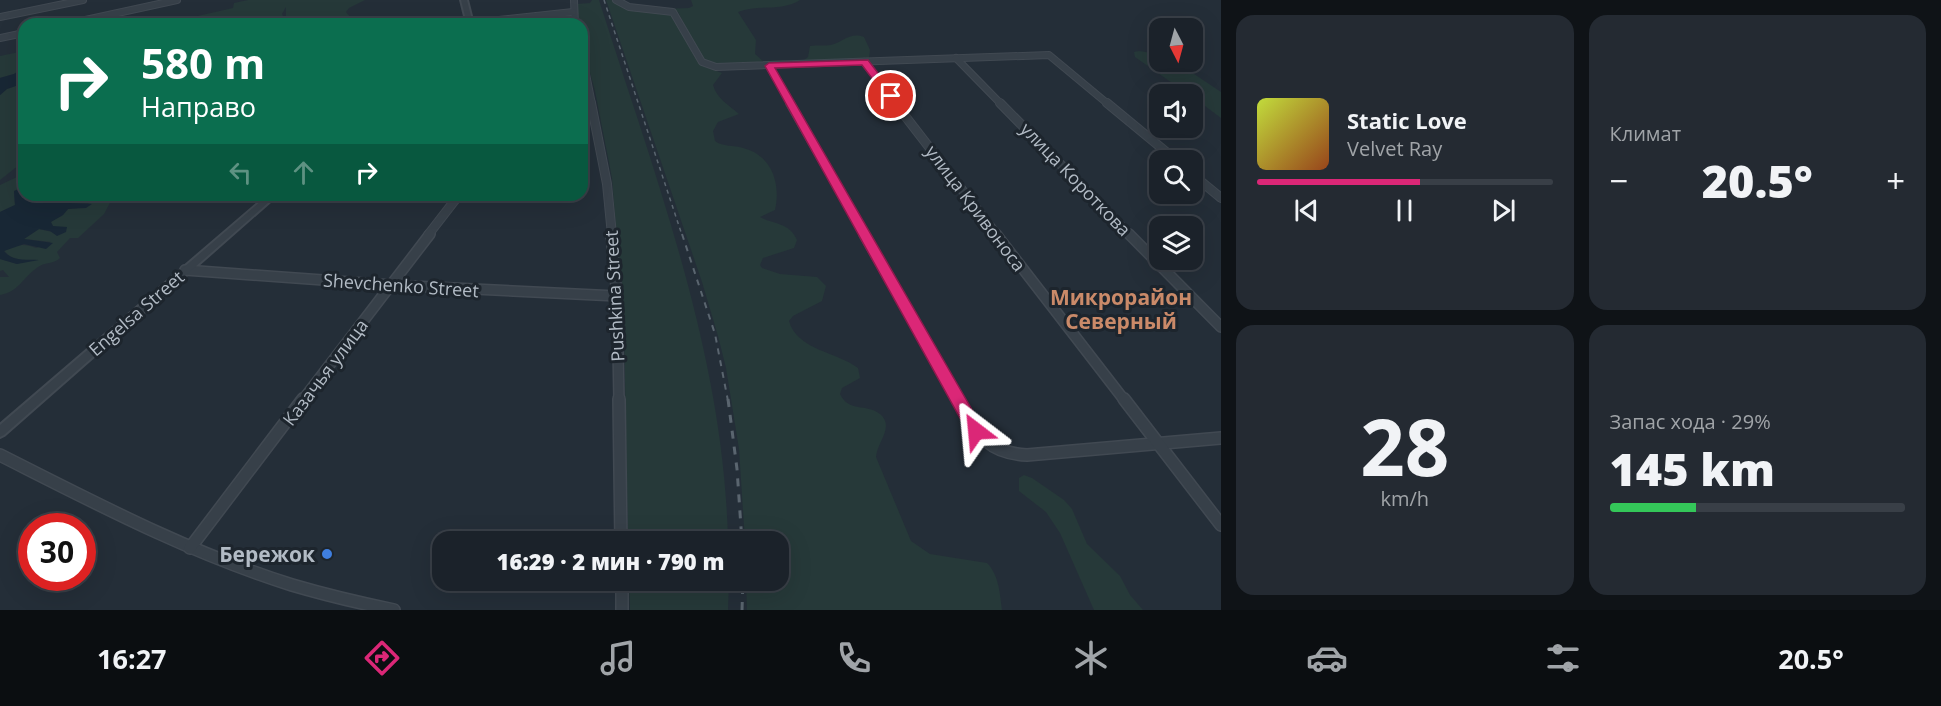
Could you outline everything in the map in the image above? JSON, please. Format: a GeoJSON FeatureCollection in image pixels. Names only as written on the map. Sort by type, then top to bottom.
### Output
{"type":"FeatureCollection","features":[{"type":"Feature","properties":{"kind":"street"},"geometry":{"type":"LineString","coordinates":[[0,17],[83,0]]}},
{"type":"Feature","properties":{"kind":"street"},"geometry":{"type":"LineString","coordinates":[[94,18],[177,0]]}},
{"type":"Feature","properties":{"kind":"street"},"geometry":{"type":"LineString","coordinates":[[464,0],[469,18]]}},
{"type":"Feature","properties":{"kind":"street"},"geometry":{"type":"LineString","coordinates":[[573,0],[574,18]]}},
{"type":"Feature","properties":{"kind":"street"},"geometry":{"type":"LineString","coordinates":[[616,0],[629,7],[670,11],[676,14],[704,64],[724,68],[1049,55],[1164,150]]}},
{"type":"Feature","properties":{"kind":"street"},"geometry":{"type":"LineString","coordinates":[[522,18],[573,12]]}},
{"type":"Feature","properties":{"kind":"street"},"geometry":{"type":"LineString","coordinates":[[0,38],[18,34]]}},
{"type":"Feature","properties":{"kind":"street","name":"улица Короткова"},"geometry":{"type":"LineString","coordinates":[[956,58],[1221,327]]}},
{"type":"Feature","properties":{"kind":"street","name":"улица Кривоноса"},"geometry":{"type":"LineString","coordinates":[[864,62],[1221,525]]}},
{"type":"Feature","properties":{"kind":"street"},"geometry":{"type":"LineString","coordinates":[[769,66],[976,431],[985,442],[996,449],[1012,454],[1027,455],[1221,438]]}},
{"type":"Feature","properties":{"kind":"street","name":"Pushkina Street"},"geometry":{"type":"LineString","coordinates":[[588,84],[608,184],[617,296],[621,531]]}},
{"type":"Feature","properties":{"kind":"street"},"geometry":{"type":"LineString","coordinates":[[1203,183],[1221,198]]}},
{"type":"Feature","properties":{"kind":"street","name":"Engelsa Street"},"geometry":{"type":"LineString","coordinates":[[0,432],[266,201]]}},
{"type":"Feature","properties":{"kind":"street","name":"Казачья улица"},"geometry":{"type":"LineString","coordinates":[[190,548],[455,201]]}},
{"type":"Feature","properties":{"kind":"street","name":"Shevchenko Street"},"geometry":{"type":"LineString","coordinates":[[185,270],[392,285],[617,296]]}},
{"type":"Feature","properties":{"kind":"street"},"geometry":{"type":"LineString","coordinates":[[0,455],[190,548],[317,592],[394,610]]}},
{"type":"Feature","properties":{"kind":"street"},"geometry":{"type":"LineString","coordinates":[[622,591],[622,610]]}},
{"type":"Feature","properties":{"kind":"shaded area"},"geometry":{"type":"Polygon","coordinates":[[[248,0],[365,0],[349,8],[346,12],[351,18],[286,18],[286,7],[282,14],[284,18],[189,18],[233,8],[234,3],[248,0]]]}},
{"type":"Feature","properties":{"kind":"shaded area"},"geometry":{"type":"Polygon","coordinates":[[[599,0],[683,267],[714,402],[724,471],[727,531],[628,531],[624,328],[612,178],[588,65],[588,18],[578,18],[577,4],[599,0]]]}},
{"type":"Feature","properties":{"kind":"shaded area"},"geometry":{"type":"Polygon","coordinates":[[[606,0],[613,0],[623,7],[669,12],[706,67],[722,73],[713,85],[715,90],[739,114],[718,122],[713,131],[715,141],[753,152],[767,164],[775,181],[777,200],[775,210],[760,217],[790,230],[797,240],[794,248],[763,258],[760,265],[762,268],[780,274],[817,277],[826,286],[822,301],[793,316],[789,321],[793,331],[809,344],[858,368],[860,378],[842,388],[840,394],[848,404],[875,411],[884,419],[886,429],[876,457],[911,541],[930,554],[987,563],[1000,591],[1002,610],[747,610],[746,591],[789,591],[789,531],[744,531],[739,449],[726,368],[702,282],[606,0]]]}},
{"type":"Feature","properties":{"kind":"shaded area"},"geometry":{"type":"Polygon","coordinates":[[[691,0],[800,0],[786,6],[754,8],[738,12],[756,40],[755,54],[763,61],[796,62],[708,65],[702,59],[678,12],[664,9],[689,8],[693,6],[691,0]]]}},
{"type":"Feature","properties":{"kind":"shaded area"},"geometry":{"type":"Polygon","coordinates":[[[854,36],[864,37],[870,50],[869,58],[877,60],[801,62],[808,57],[810,46],[836,44],[854,36]]]}},
{"type":"Feature","properties":{"kind":"shaded area"},"geometry":{"type":"Polygon","coordinates":[[[18,52],[18,72],[0,78],[0,56],[18,52]]]}},
{"type":"Feature","properties":{"kind":"shaded area"},"geometry":{"type":"Polygon","coordinates":[[[1134,52],[1149,52],[1149,67],[1135,57],[1134,52]]]}},
{"type":"Feature","properties":{"kind":"shaded area"},"geometry":{"type":"Polygon","coordinates":[[[1156,72],[1191,72],[1221,92],[1221,118],[1203,104],[1203,84],[1174,84],[1156,72]]]}},
{"type":"Feature","properties":{"kind":"shaded area"},"geometry":{"type":"Polygon","coordinates":[[[18,85],[18,166],[0,180],[0,95],[7,89],[18,85]]]}},
{"type":"Feature","properties":{"kind":"shaded area"},"geometry":{"type":"Polygon","coordinates":[[[18,176],[18,189],[14,191],[15,205],[0,212],[0,185],[18,176]]]}},
{"type":"Feature","properties":{"kind":"shaded area"},"geometry":{"type":"Polygon","coordinates":[[[72,201],[111,201],[104,214],[78,238],[70,238],[57,252],[60,258],[38,267],[12,291],[0,295],[0,277],[9,277],[3,270],[0,271],[0,259],[17,264],[25,261],[11,257],[4,251],[20,245],[36,248],[51,242],[24,239],[39,229],[52,232],[53,226],[50,222],[63,215],[68,209],[91,203],[69,203],[72,201]]]}},
{"type":"Feature","properties":{"kind":"shaded area"},"geometry":{"type":"Polygon","coordinates":[[[1024,475],[1064,500],[1072,509],[1087,544],[1120,576],[1130,595],[1143,610],[1094,610],[1060,533],[1046,512],[1019,491],[1019,478],[1024,475]]]}},
{"type":"Feature","properties":{"kind":"shaded area"},"geometry":{"type":"Polygon","coordinates":[[[629,591],[729,591],[728,610],[630,610],[629,591]]]}},
{"type":"Feature","properties":{"kind":"water"},"geometry":{"type":"Polygon","coordinates":[[[18,72],[18,85],[7,89],[0,95],[0,78],[18,72]]]}},
{"type":"Feature","properties":{"kind":"water"},"geometry":{"type":"Polygon","coordinates":[[[18,189],[18,201],[72,201],[69,203],[92,204],[86,208],[68,209],[51,222],[53,226],[67,227],[66,232],[57,236],[50,231],[39,229],[24,239],[53,243],[46,249],[24,244],[4,251],[11,257],[39,260],[17,264],[0,259],[0,212],[15,205],[14,191],[18,189]]]}},
{"type":"Feature","properties":{"kind":"railway"},"geometry":{"type":"LineString","coordinates":[[604,0],[682,235]]}},
{"type":"Feature","properties":{"kind":"railway"},"geometry":{"type":"LineString","coordinates":[[682,234],[715,334],[728,401]]}},
{"type":"Feature","properties":{"kind":"railway"},"geometry":{"type":"LineString","coordinates":[[728,399],[737,469],[741,531]]}},
{"type":"Feature","properties":{"kind":"railway"},"geometry":{"type":"LineString","coordinates":[[742,610],[743,591]]}},
{"type":"Feature","properties":{"kind":"place","name":"Бережок"},"geometry":{"type":"Point","coordinates":[327,554]}},
{"type":"Feature","properties":{"kind":"district","name":"Микрорайон Северный"},"geometry":{"type":"Point","coordinates":[1121,309]}},
{"type":"Feature","properties":{"kind":"route"},"geometry":{"type":"LineString","coordinates":[[891,96],[864,62],[769,66],[976,431]]}}]}
